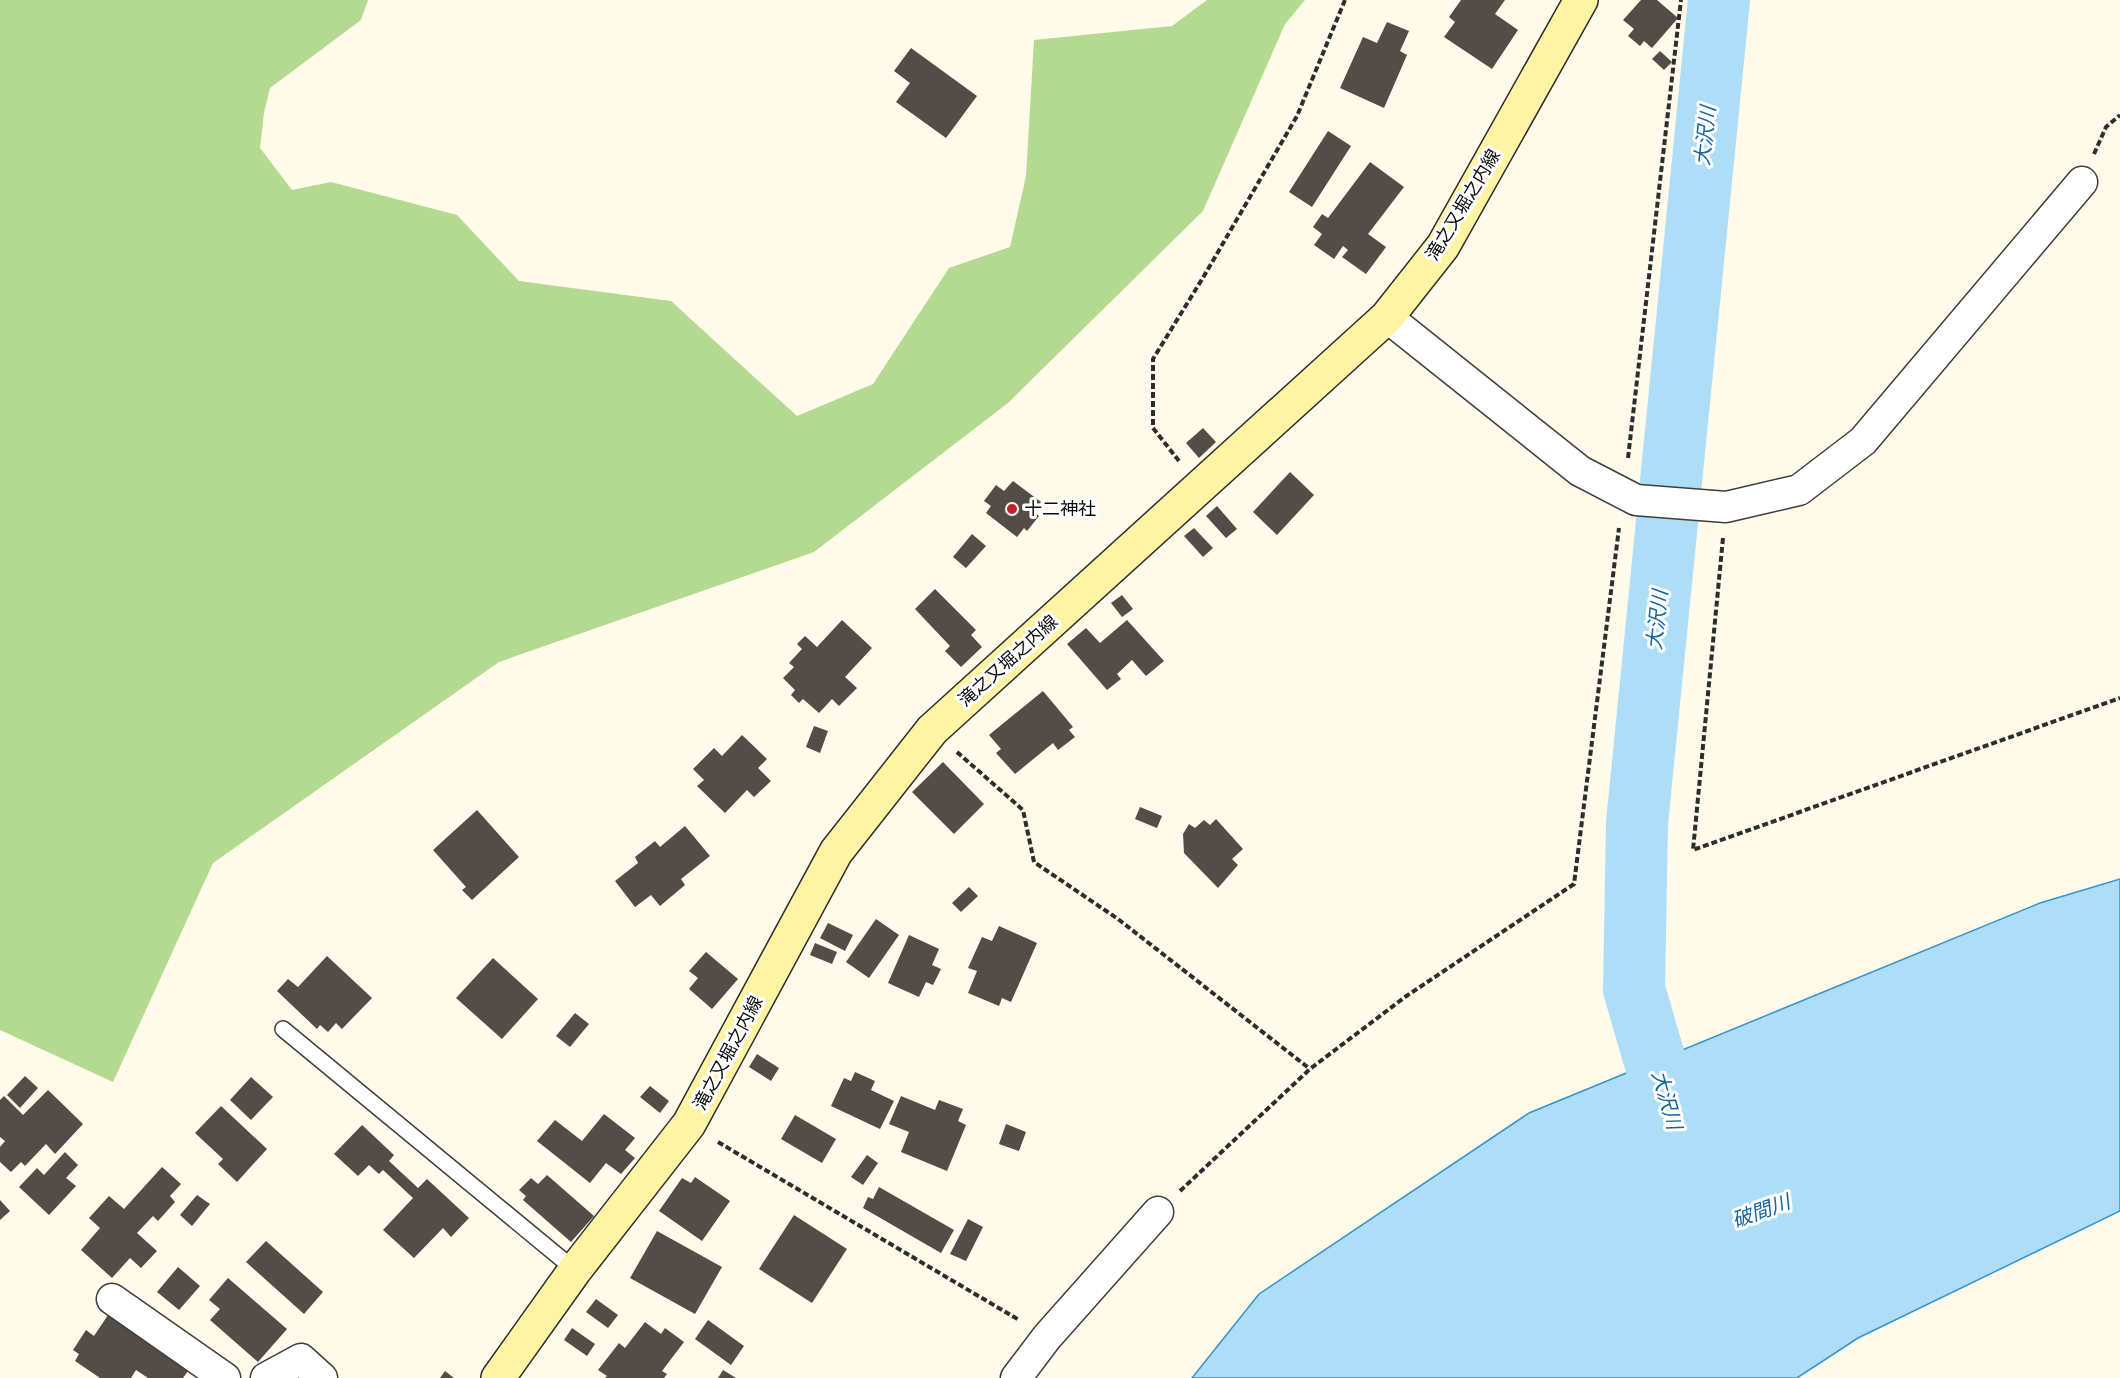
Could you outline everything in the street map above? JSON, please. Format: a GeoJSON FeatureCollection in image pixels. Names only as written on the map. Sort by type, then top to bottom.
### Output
{"type":"FeatureCollection","features":[{"type":"Feature","properties":{"kind":"main road","name":"滝之又堀之内線"},"geometry":{"type":"LineString","coordinates":[[498,1378],[575,1270],[689,1124],[836,852],[932,730],[1387,317],[1443,246],[1581,0]]}},
{"type":"Feature","properties":{"kind":"street"},"geometry":{"type":"LineString","coordinates":[[1387,317],[1580,471],[1630,497],[1724,507],[1799,490],[1863,441],[2082,182]]}},
{"type":"Feature","properties":{"kind":"street"},"geometry":{"type":"LineString","coordinates":[[1016,1378],[1047,1337],[1158,1212]]}},
{"type":"Feature","properties":{"kind":"street"},"geometry":{"type":"LineString","coordinates":[[112,1299],[225,1378]]}},
{"type":"Feature","properties":{"kind":"street"},"geometry":{"type":"LineString","coordinates":[[266,1378],[301,1359],[322,1378]]}},
{"type":"Feature","properties":{"kind":"lane"},"geometry":{"type":"LineString","coordinates":[[283,1029],[575,1270]]}},
{"type":"Feature","properties":{"kind":"path"},"geometry":{"type":"LineString","coordinates":[[1200,488],[1153,429],[1153,359],[1298,116],[1345,0]]}},
{"type":"Feature","properties":{"kind":"path"},"geometry":{"type":"LineString","coordinates":[[1158,1212],[1310,1069],[1405,997],[1574,884],[1630,497],[1681,0]]}},
{"type":"Feature","properties":{"kind":"path"},"geometry":{"type":"LineString","coordinates":[[2082,182],[2106,127],[2120,114]]}},
{"type":"Feature","properties":{"kind":"path"},"geometry":{"type":"LineString","coordinates":[[1724,507],[1693,850],[2120,698]]}},
{"type":"Feature","properties":{"kind":"path"},"geometry":{"type":"LineString","coordinates":[[932,730],[1023,810],[1034,862],[1118,919],[1310,1069]]}},
{"type":"Feature","properties":{"kind":"path"},"geometry":{"type":"LineString","coordinates":[[689,1124],[1047,1337]]}},
{"type":"Feature","properties":{"kind":"green space"},"geometry":{"type":"Polygon","coordinates":[[[0,0],[368,0],[361,20],[270,88],[264,113],[260,148],[292,190],[331,182],[457,215],[519,281],[671,301],[797,416],[873,384],[949,268],[1010,247],[1026,176],[1034,40],[1172,26],[1207,0],[1305,0],[1285,24],[1203,211],[1008,403],[814,552],[499,662],[213,863],[113,1082],[0,1030],[0,0]]]}},
{"type":"Feature","properties":{"kind":"water","name":"破間川"},"geometry":{"type":"Polygon","coordinates":[[[2120,879],[2120,1211],[1858,1338],[1797,1378],[1192,1378],[1259,1294],[1529,1113],[2040,903],[2120,879]]]}},
{"type":"Feature","properties":{"kind":"building"},"geometry":{"type":"Polygon","coordinates":[[[1461,0],[1505,0],[1495,14],[1518,30],[1492,69],[1444,37],[1455,22],[1449,17],[1461,0]]]}},
{"type":"Feature","properties":{"kind":"building"},"geometry":{"type":"Polygon","coordinates":[[[1641,0],[1657,0],[1678,18],[1652,48],[1644,41],[1640,46],[1628,36],[1634,29],[1623,20],[1641,0]]]}},
{"type":"Feature","properties":{"kind":"building"},"geometry":{"type":"Polygon","coordinates":[[[1387,22],[1409,31],[1400,51],[1407,55],[1384,108],[1340,88],[1363,37],[1377,43],[1387,22]]]}},
{"type":"Feature","properties":{"kind":"building"},"geometry":{"type":"Polygon","coordinates":[[[911,48],[977,96],[946,138],[896,102],[910,83],[894,71],[911,48]]]}},
{"type":"Feature","properties":{"kind":"building"},"geometry":{"type":"Polygon","coordinates":[[[1660,51],[1672,62],[1664,70],[1652,59],[1660,51]]]}},
{"type":"Feature","properties":{"kind":"building"},"geometry":{"type":"Polygon","coordinates":[[[1328,131],[1351,146],[1312,207],[1289,192],[1328,131]]]}},
{"type":"Feature","properties":{"kind":"building"},"geometry":{"type":"Polygon","coordinates":[[[1370,162],[1404,187],[1368,234],[1386,247],[1366,274],[1342,257],[1348,250],[1343,246],[1334,259],[1314,245],[1322,234],[1313,227],[1322,214],[1328,218],[1370,162]]]}},
{"type":"Feature","properties":{"kind":"building"},"geometry":{"type":"Polygon","coordinates":[[[1203,428],[1216,442],[1199,458],[1186,443],[1203,428]]]}},
{"type":"Feature","properties":{"kind":"building"},"geometry":{"type":"Polygon","coordinates":[[[1290,472],[1314,495],[1277,535],[1253,512],[1290,472]]]}},
{"type":"Feature","properties":{"kind":"building","name":"十二神社"},"geometry":{"type":"Polygon","coordinates":[[[1013,481],[1041,502],[1033,511],[1039,516],[1027,531],[1024,528],[1017,537],[986,513],[991,506],[984,501],[996,485],[1004,491],[1013,481]]]}},
{"type":"Feature","properties":{"kind":"building"},"geometry":{"type":"Polygon","coordinates":[[[1217,506],[1237,529],[1226,538],[1206,516],[1217,506]]]}},
{"type":"Feature","properties":{"kind":"building"},"geometry":{"type":"Polygon","coordinates":[[[1194,528],[1213,548],[1203,557],[1184,536],[1194,528]]]}},
{"type":"Feature","properties":{"kind":"building"},"geometry":{"type":"Polygon","coordinates":[[[972,534],[986,546],[966,568],[953,557],[972,534]]]}},
{"type":"Feature","properties":{"kind":"building"},"geometry":{"type":"Polygon","coordinates":[[[935,589],[976,630],[971,635],[982,647],[961,667],[945,651],[950,646],[915,609],[935,589]]]}},
{"type":"Feature","properties":{"kind":"building"},"geometry":{"type":"Polygon","coordinates":[[[1122,595],[1133,609],[1122,617],[1111,603],[1122,595]]]}},
{"type":"Feature","properties":{"kind":"building"},"geometry":{"type":"Polygon","coordinates":[[[842,620],[872,648],[845,677],[857,688],[839,706],[832,699],[819,713],[803,699],[799,703],[791,695],[795,690],[783,678],[794,667],[789,663],[802,649],[797,644],[805,636],[817,647],[842,620]]]}},
{"type":"Feature","properties":{"kind":"building"},"geometry":{"type":"Polygon","coordinates":[[[1127,620],[1164,661],[1146,676],[1132,660],[1117,674],[1121,679],[1107,690],[1067,644],[1086,628],[1100,643],[1127,620]]]}},
{"type":"Feature","properties":{"kind":"building"},"geometry":{"type":"Polygon","coordinates":[[[1043,691],[1073,727],[1069,730],[1075,737],[1058,750],[1053,743],[1015,774],[996,753],[1001,749],[989,735],[1043,691]]]}},
{"type":"Feature","properties":{"kind":"building"},"geometry":{"type":"Polygon","coordinates":[[[814,726],[828,731],[820,753],[806,747],[814,726]]]}},
{"type":"Feature","properties":{"kind":"building"},"geometry":{"type":"Polygon","coordinates":[[[742,735],[767,759],[758,768],[771,781],[754,797],[747,790],[725,813],[697,786],[704,780],[693,769],[714,748],[722,756],[742,735]]]}},
{"type":"Feature","properties":{"kind":"building"},"geometry":{"type":"Polygon","coordinates":[[[943,762],[984,804],[954,834],[912,792],[943,762]]]}},
{"type":"Feature","properties":{"kind":"building"},"geometry":{"type":"Polygon","coordinates":[[[1140,807],[1162,816],[1157,828],[1135,819],[1140,807]]]}},
{"type":"Feature","properties":{"kind":"building"},"geometry":{"type":"Polygon","coordinates":[[[477,810],[519,857],[472,900],[462,890],[466,887],[433,850],[477,810]]]}},
{"type":"Feature","properties":{"kind":"building"},"geometry":{"type":"Polygon","coordinates":[[[1216,819],[1243,849],[1232,859],[1238,865],[1218,888],[1184,853],[1183,834],[1189,824],[1195,828],[1204,820],[1210,825],[1216,819]]]}},
{"type":"Feature","properties":{"kind":"building"},"geometry":{"type":"Polygon","coordinates":[[[685,826],[710,856],[681,879],[685,885],[660,906],[651,895],[635,907],[615,881],[638,863],[635,857],[655,841],[660,847],[685,826]]]}},
{"type":"Feature","properties":{"kind":"building"},"geometry":{"type":"Polygon","coordinates":[[[969,887],[978,896],[961,912],[952,903],[969,887]]]}},
{"type":"Feature","properties":{"kind":"building"},"geometry":{"type":"Polygon","coordinates":[[[876,919],[899,935],[869,978],[846,962],[876,919]]]}},
{"type":"Feature","properties":{"kind":"building"},"geometry":{"type":"Polygon","coordinates":[[[828,923],[853,935],[845,951],[820,938],[828,923]]]}},
{"type":"Feature","properties":{"kind":"building"},"geometry":{"type":"Polygon","coordinates":[[[999,926],[1037,943],[1011,1002],[1002,998],[999,1006],[968,993],[977,971],[968,968],[982,937],[992,941],[999,926]]]}},
{"type":"Feature","properties":{"kind":"building"},"geometry":{"type":"Polygon","coordinates":[[[909,935],[939,949],[932,965],[941,969],[933,985],[926,982],[919,997],[888,983],[909,935]]]}},
{"type":"Feature","properties":{"kind":"building"},"geometry":{"type":"Polygon","coordinates":[[[815,943],[837,952],[832,964],[810,955],[815,943]]]}},
{"type":"Feature","properties":{"kind":"building"},"geometry":{"type":"Polygon","coordinates":[[[706,952],[738,979],[712,1009],[689,989],[698,978],[689,971],[706,952]]]}},
{"type":"Feature","properties":{"kind":"building"},"geometry":{"type":"Polygon","coordinates":[[[327,956],[372,998],[342,1029],[336,1023],[328,1032],[320,1025],[317,1029],[277,991],[288,979],[298,987],[327,956]]]}},
{"type":"Feature","properties":{"kind":"building"},"geometry":{"type":"Polygon","coordinates":[[[493,958],[538,999],[502,1039],[456,998],[493,958]]]}},
{"type":"Feature","properties":{"kind":"building"},"geometry":{"type":"Polygon","coordinates":[[[575,1013],[589,1024],[570,1047],[556,1036],[575,1013]]]}},
{"type":"Feature","properties":{"kind":"building"},"geometry":{"type":"Polygon","coordinates":[[[757,1054],[779,1068],[771,1081],[749,1067],[757,1054]]]}},
{"type":"Feature","properties":{"kind":"building"},"geometry":{"type":"Polygon","coordinates":[[[855,1072],[875,1081],[871,1090],[894,1101],[880,1129],[831,1106],[844,1078],[851,1081],[855,1072]]]}},
{"type":"Feature","properties":{"kind":"building"},"geometry":{"type":"Polygon","coordinates":[[[25,1076],[38,1088],[20,1108],[7,1095],[25,1076]]]}},
{"type":"Feature","properties":{"kind":"building"},"geometry":{"type":"Polygon","coordinates":[[[251,1077],[273,1097],[251,1120],[230,1100],[251,1077]]]}},
{"type":"Feature","properties":{"kind":"building"},"geometry":{"type":"Polygon","coordinates":[[[650,1086],[669,1101],[660,1113],[640,1097],[650,1086]]]}},
{"type":"Feature","properties":{"kind":"building"},"geometry":{"type":"Polygon","coordinates":[[[48,1090],[83,1124],[55,1154],[46,1144],[25,1166],[21,1162],[11,1172],[0,1162],[0,1147],[5,1141],[0,1137],[0,1100],[4,1096],[23,1115],[48,1090]]]}},
{"type":"Feature","properties":{"kind":"building"},"geometry":{"type":"Polygon","coordinates":[[[901,1096],[935,1110],[939,1100],[963,1109],[958,1121],[966,1125],[947,1171],[901,1152],[909,1132],[889,1124],[901,1096]]]}},
{"type":"Feature","properties":{"kind":"building"},"geometry":{"type":"Polygon","coordinates":[[[221,1106],[267,1149],[237,1182],[218,1164],[223,1159],[195,1133],[221,1106]]]}},
{"type":"Feature","properties":{"kind":"building"},"geometry":{"type":"Polygon","coordinates":[[[604,1114],[635,1138],[625,1150],[635,1158],[621,1174],[606,1163],[590,1183],[537,1141],[555,1120],[582,1141],[604,1114]]]}},
{"type":"Feature","properties":{"kind":"building"},"geometry":{"type":"Polygon","coordinates":[[[795,1115],[836,1139],[822,1163],[781,1139],[795,1115]]]}},
{"type":"Feature","properties":{"kind":"building"},"geometry":{"type":"Polygon","coordinates":[[[1006,1124],[1026,1132],[1019,1151],[999,1144],[1006,1124]]]}},
{"type":"Feature","properties":{"kind":"building"},"geometry":{"type":"Polygon","coordinates":[[[362,1125],[394,1155],[389,1161],[418,1188],[427,1179],[469,1218],[451,1237],[443,1228],[414,1258],[383,1230],[413,1198],[383,1170],[379,1174],[369,1165],[358,1176],[334,1154],[362,1125]]]}},
{"type":"Feature","properties":{"kind":"building"},"geometry":{"type":"Polygon","coordinates":[[[65,1152],[78,1165],[66,1178],[76,1186],[49,1215],[19,1187],[37,1168],[44,1175],[65,1152]]]}},
{"type":"Feature","properties":{"kind":"building"},"geometry":{"type":"Polygon","coordinates":[[[867,1155],[878,1163],[863,1185],[851,1177],[867,1155]]]}},
{"type":"Feature","properties":{"kind":"building"},"geometry":{"type":"Polygon","coordinates":[[[162,1167],[181,1184],[170,1196],[175,1202],[158,1221],[153,1216],[137,1233],[157,1251],[141,1268],[130,1258],[112,1278],[81,1250],[100,1228],[89,1218],[109,1196],[124,1209],[162,1167]]]}},
{"type":"Feature","properties":{"kind":"building"},"geometry":{"type":"Polygon","coordinates":[[[547,1175],[594,1216],[571,1242],[523,1200],[526,1196],[519,1190],[531,1178],[538,1184],[547,1175]]]}},
{"type":"Feature","properties":{"kind":"building"},"geometry":{"type":"Polygon","coordinates":[[[695,1177],[730,1201],[702,1241],[659,1211],[682,1178],[691,1183],[695,1177]]]}},
{"type":"Feature","properties":{"kind":"building"},"geometry":{"type":"Polygon","coordinates":[[[879,1187],[954,1230],[941,1253],[863,1208],[868,1197],[873,1199],[879,1187]]]}},
{"type":"Feature","properties":{"kind":"building"},"geometry":{"type":"Polygon","coordinates":[[[197,1195],[210,1204],[192,1226],[180,1215],[197,1195]]]}},
{"type":"Feature","properties":{"kind":"building"},"geometry":{"type":"Polygon","coordinates":[[[0,1200],[10,1211],[0,1220],[0,1200]]]}},
{"type":"Feature","properties":{"kind":"building"},"geometry":{"type":"Polygon","coordinates":[[[794,1215],[847,1249],[812,1303],[759,1269],[794,1215]]]}},
{"type":"Feature","properties":{"kind":"building"},"geometry":{"type":"Polygon","coordinates":[[[968,1219],[983,1227],[966,1261],[950,1254],[968,1219]]]}},
{"type":"Feature","properties":{"kind":"building"},"geometry":{"type":"Polygon","coordinates":[[[657,1231],[722,1267],[695,1314],[630,1278],[657,1231]]]}},
{"type":"Feature","properties":{"kind":"building"},"geometry":{"type":"Polygon","coordinates":[[[266,1241],[323,1292],[304,1314],[246,1262],[266,1241]]]}},
{"type":"Feature","properties":{"kind":"building"},"geometry":{"type":"Polygon","coordinates":[[[178,1267],[200,1286],[179,1310],[157,1292],[178,1267]]]}},
{"type":"Feature","properties":{"kind":"building"},"geometry":{"type":"Polygon","coordinates":[[[228,1278],[287,1329],[258,1362],[210,1320],[220,1309],[209,1300],[228,1278]]]}},
{"type":"Feature","properties":{"kind":"building"},"geometry":{"type":"Polygon","coordinates":[[[596,1299],[618,1315],[608,1328],[586,1312],[596,1299]]]}},
{"type":"Feature","properties":{"kind":"building"},"geometry":{"type":"Polygon","coordinates":[[[110,1312],[156,1344],[154,1347],[188,1371],[183,1378],[148,1378],[136,1370],[131,1378],[100,1378],[75,1361],[79,1354],[73,1350],[86,1330],[94,1336],[110,1312]]]}},
{"type":"Feature","properties":{"kind":"building"},"geometry":{"type":"Polygon","coordinates":[[[708,1320],[744,1346],[731,1365],[695,1339],[708,1320]]]}},
{"type":"Feature","properties":{"kind":"building"},"geometry":{"type":"Polygon","coordinates":[[[645,1322],[661,1334],[665,1328],[684,1342],[662,1371],[667,1374],[664,1378],[605,1378],[607,1376],[598,1370],[619,1343],[625,1348],[645,1322]]]}},
{"type":"Feature","properties":{"kind":"building"},"geometry":{"type":"Polygon","coordinates":[[[572,1328],[595,1344],[587,1356],[564,1340],[572,1328]]]}},
{"type":"Feature","properties":{"kind":"building"},"geometry":{"type":"Polygon","coordinates":[[[723,1370],[736,1378],[718,1378],[723,1370]]]}},
{"type":"Feature","properties":{"kind":"building"},"geometry":{"type":"Polygon","coordinates":[[[445,1371],[454,1378],[440,1378],[445,1371]]]}},
{"type":"Feature","properties":{"kind":"waterway","name":"大沢川"},"geometry":{"type":"LineString","coordinates":[[1679,1144],[1634,989],[1637,823],[1719,0]]}},
{"type":"Feature","properties":{"kind":"place","name":"十二神社"},"geometry":{"type":"Point","coordinates":[1012,509]}}]}
